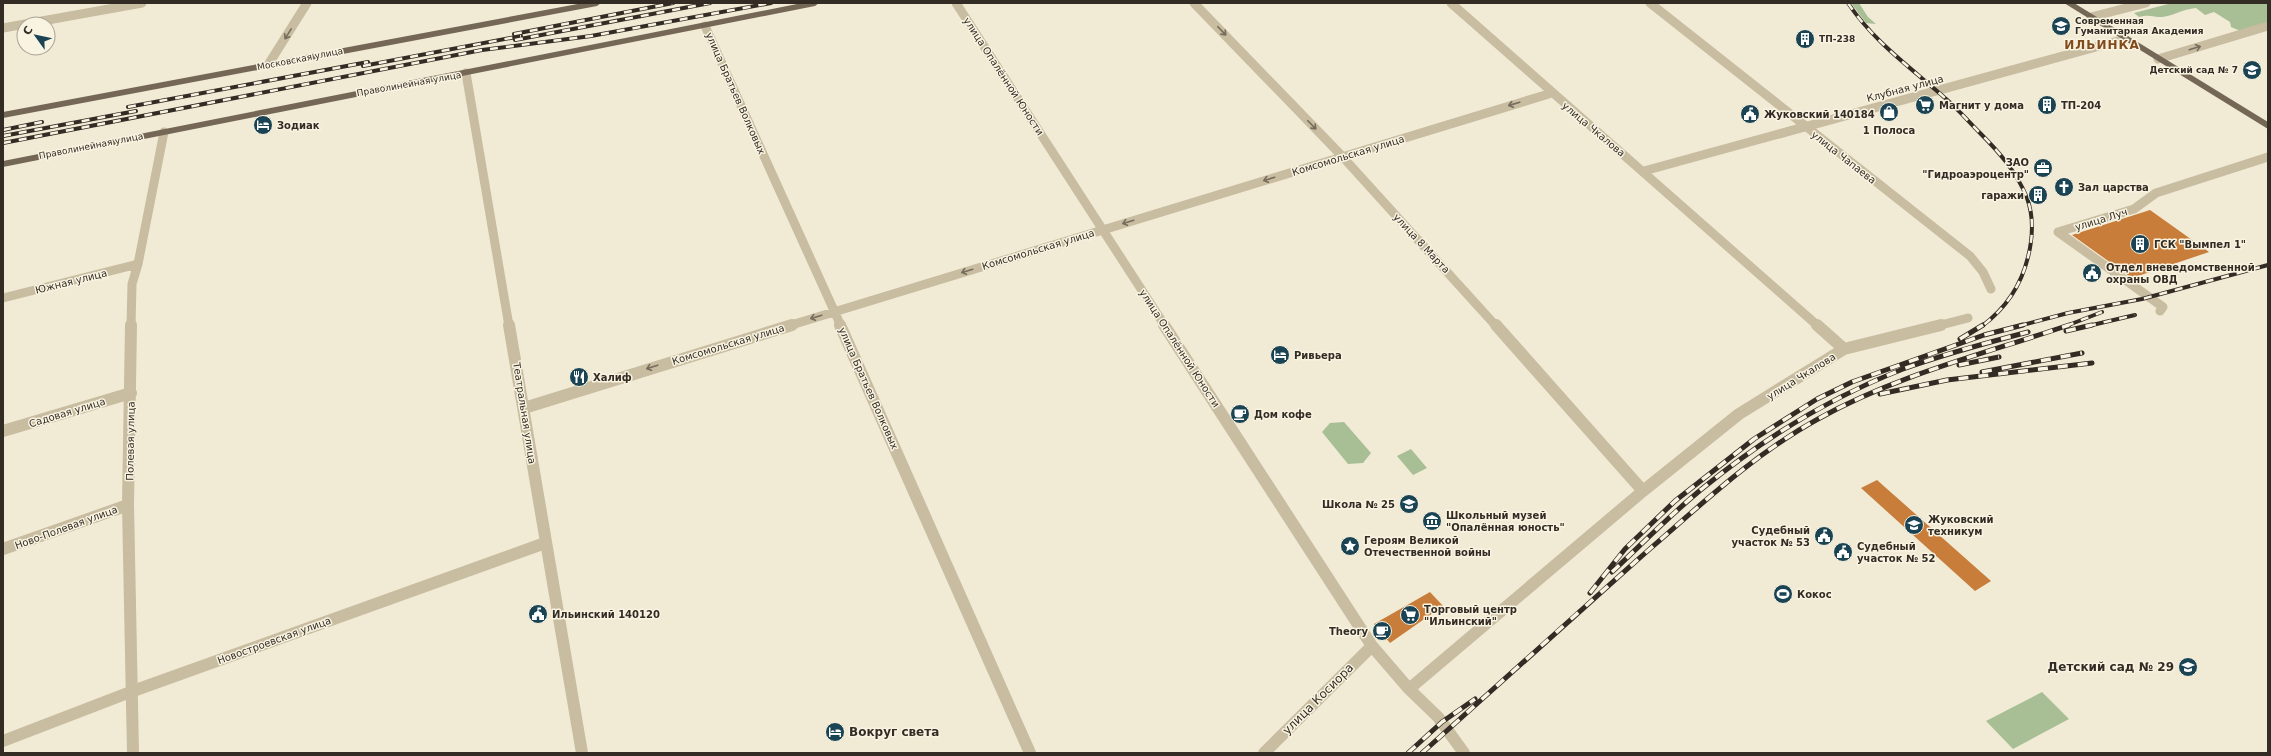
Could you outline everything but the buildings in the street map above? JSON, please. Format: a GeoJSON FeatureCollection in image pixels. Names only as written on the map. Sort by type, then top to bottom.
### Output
{"type":"FeatureCollection","features":[{"type":"Feature","properties":{"kind":"main road","name":"Московская улица"},"geometry":{"type":"LineString","coordinates":[[3,115],[597,3]]}},
{"type":"Feature","properties":{"kind":"main road","name":"Праволинейная улица"},"geometry":{"type":"LineString","coordinates":[[3,164],[815,3]]}},
{"type":"Feature","properties":{"kind":"main road"},"geometry":{"type":"LineString","coordinates":[[2068,3],[2268,126]]}},
{"type":"Feature","properties":{"kind":"street"},"geometry":{"type":"LineString","coordinates":[[3,28],[142,3]]}},
{"type":"Feature","properties":{"kind":"street"},"geometry":{"type":"LineString","coordinates":[[268,65],[308,3]]}},
{"type":"Feature","properties":{"kind":"street","name":"улица Опалённой Юности"},"geometry":{"type":"LineString","coordinates":[[956,3],[1104,229],[1372,646],[1409,689],[1438,717],[1464,753]]}},
{"type":"Feature","properties":{"kind":"street","name":"улица 8 Марта"},"geometry":{"type":"LineString","coordinates":[[1194,3],[1343,158],[1454,278],[1643,491]]}},
{"type":"Feature","properties":{"kind":"street","name":"улица Чкалова"},"geometry":{"type":"LineString","coordinates":[[1409,689],[1643,491],[1739,414],[1844,349],[1644,171],[1552,93],[1510,53],[1451,3]]}},
{"type":"Feature","properties":{"kind":"street","name":"улица Чапаева"},"geometry":{"type":"LineString","coordinates":[[1650,3],[1970,256],[1983,272],[1991,289]]}},
{"type":"Feature","properties":{"kind":"street"},"geometry":{"type":"LineString","coordinates":[[2091,17],[2146,3]]}},
{"type":"Feature","properties":{"kind":"street","name":"улица Братьев Волковых"},"geometry":{"type":"LineString","coordinates":[[705,26],[834,311],[1030,753]]}},
{"type":"Feature","properties":{"kind":"street"},"geometry":{"type":"LineString","coordinates":[[2158,59],[2268,26]]}},
{"type":"Feature","properties":{"kind":"street","name":"Клубная улица"},"geometry":{"type":"LineString","coordinates":[[1644,171],[2125,39]]}},
{"type":"Feature","properties":{"kind":"street","name":"Театральная улица"},"geometry":{"type":"LineString","coordinates":[[466,73],[582,753]]}},
{"type":"Feature","properties":{"kind":"street","name":"Комсомольская улица"},"geometry":{"type":"LineString","coordinates":[[524,408],[834,311],[1343,158],[1435,127],[1552,93]]}},
{"type":"Feature","properties":{"kind":"street","name":"Полевая улица"},"geometry":{"type":"LineString","coordinates":[[133,753],[133,691],[128,505],[132,284],[138,264],[164,132]]}},
{"type":"Feature","properties":{"kind":"street","name":"улица Луч"},"geometry":{"type":"LineString","coordinates":[[2160,311],[2163,306],[2058,232],[2134,209],[2156,193],[2268,157]]}},
{"type":"Feature","properties":{"kind":"street","name":"Южная улица"},"geometry":{"type":"LineString","coordinates":[[3,298],[138,264]]}},
{"type":"Feature","properties":{"kind":"street"},"geometry":{"type":"LineString","coordinates":[[1844,349],[1968,318]]}},
{"type":"Feature","properties":{"kind":"street","name":"Садовая улица"},"geometry":{"type":"LineString","coordinates":[[3,431],[131,393]]}},
{"type":"Feature","properties":{"kind":"street","name":"Ново-Полевая улица"},"geometry":{"type":"LineString","coordinates":[[3,549],[128,505]]}},
{"type":"Feature","properties":{"kind":"street","name":"Новостроевская улица"},"geometry":{"type":"LineString","coordinates":[[3,741],[133,691],[545,542]]}},
{"type":"Feature","properties":{"kind":"street","name":"улица Косиора"},"geometry":{"type":"LineString","coordinates":[[1264,753],[1372,646]]}},
{"type":"Feature","properties":{"kind":"green space"},"geometry":{"type":"Polygon","coordinates":[[[1851,3],[1859,3],[1868,17],[1876,24],[1866,23],[1851,3]]]}},
{"type":"Feature","properties":{"kind":"green space"},"geometry":{"type":"Polygon","coordinates":[[[2172,3],[2268,3],[2268,26],[2245,33],[2231,27],[2230,22],[2214,12],[2205,15],[2196,8],[2162,17],[2139,17],[2134,13],[2172,3]]]}},
{"type":"Feature","properties":{"kind":"green space"},"geometry":{"type":"Polygon","coordinates":[[[1344,422],[1371,453],[1363,463],[1348,464],[1322,432],[1330,423],[1344,422]]]}},
{"type":"Feature","properties":{"kind":"green space"},"geometry":{"type":"Polygon","coordinates":[[[1411,449],[1427,468],[1413,475],[1397,456],[1411,449]]]}},
{"type":"Feature","properties":{"kind":"green space"},"geometry":{"type":"Polygon","coordinates":[[[2042,692],[2069,719],[2013,749],[1986,721],[2042,692]]]}},
{"type":"Feature","properties":{"kind":"railway"},"geometry":{"type":"LineString","coordinates":[[514,34],[673,3]]}},
{"type":"Feature","properties":{"kind":"railway"},"geometry":{"type":"LineString","coordinates":[[515,40],[710,3]]}},
{"type":"Feature","properties":{"kind":"railway"},"geometry":{"type":"LineString","coordinates":[[3,143],[482,50],[591,36],[771,3]]}},
{"type":"Feature","properties":{"kind":"railway"},"geometry":{"type":"LineString","coordinates":[[1848,3],[1858,17],[1881,42],[1958,110],[2006,162],[2023,188],[2031,212],[2032,220],[2030,250],[2025,268],[2011,296],[1998,312],[1982,326]]}},
{"type":"Feature","properties":{"kind":"railway"},"geometry":{"type":"LineString","coordinates":[[363,66],[521,36]]}},
{"type":"Feature","properties":{"kind":"railway"},"geometry":{"type":"LineString","coordinates":[[128,107],[368,62]]}},
{"type":"Feature","properties":{"kind":"railway"},"geometry":{"type":"LineString","coordinates":[[3,136],[136,111]]}},
{"type":"Feature","properties":{"kind":"railway"},"geometry":{"type":"LineString","coordinates":[[3,130],[42,122]]}},
{"type":"Feature","properties":{"kind":"railway"},"geometry":{"type":"LineString","coordinates":[[2019,326],[2068,313],[2142,299],[2268,265]]}},
{"type":"Feature","properties":{"kind":"railway"},"geometry":{"type":"LineString","coordinates":[[2067,326],[2102,312]]}},
{"type":"Feature","properties":{"kind":"railway"},"geometry":{"type":"LineString","coordinates":[[2088,326],[2135,315]]}},
{"type":"Feature","properties":{"kind":"railway"},"geometry":{"type":"LineString","coordinates":[[1960,339],[1983,325]]}},
{"type":"Feature","properties":{"kind":"railway"},"geometry":{"type":"LineString","coordinates":[[1590,593],[1625,549],[1675,501],[1754,439],[1817,399],[1852,382],[1984,335],[2023,325]]}},
{"type":"Feature","properties":{"kind":"railway"},"geometry":{"type":"LineString","coordinates":[[2066,331],[2092,325]]}},
{"type":"Feature","properties":{"kind":"railway"},"geometry":{"type":"LineString","coordinates":[[1422,753],[1711,495],[1752,462],[1795,432],[1818,419],[1879,390],[1941,366],[2067,326]]}},
{"type":"Feature","properties":{"kind":"railway"},"geometry":{"type":"LineString","coordinates":[[1612,572],[1703,488],[1749,453],[1798,421],[1876,380],[1903,369],[1949,354],[2028,332]]}},
{"type":"Feature","properties":{"kind":"railway"},"geometry":{"type":"LineString","coordinates":[[1982,372],[2082,353]]}},
{"type":"Feature","properties":{"kind":"railway"},"geometry":{"type":"LineString","coordinates":[[1959,365],[1999,357]]}},
{"type":"Feature","properties":{"kind":"railway"},"geometry":{"type":"LineString","coordinates":[[1880,394],[1947,380],[2092,363]]}},
{"type":"Feature","properties":{"kind":"railway"},"geometry":{"type":"LineString","coordinates":[[1408,753],[1442,722],[1475,699]]}},
{"type":"Feature","properties":{"kind":"place","name":"Современная Гуманитарная Академия"},"geometry":{"type":"Point","coordinates":[2061,26]}},
{"type":"Feature","properties":{"kind":"place","name":"ТП-238"},"geometry":{"type":"Point","coordinates":[1805,39]}},
{"type":"Feature","properties":{"kind":"place","name":"Детский сад № 7"},"geometry":{"type":"Point","coordinates":[2252,70]}},
{"type":"Feature","properties":{"kind":"place","name":"Магнит у дома"},"geometry":{"type":"Point","coordinates":[1925,105]}},
{"type":"Feature","properties":{"kind":"place","name":"ТП-204"},"geometry":{"type":"Point","coordinates":[2047,105]}},
{"type":"Feature","properties":{"kind":"place","name":"1 Полоса"},"geometry":{"type":"Point","coordinates":[1889,112]}},
{"type":"Feature","properties":{"kind":"place","name":"Жуковский 140184"},"geometry":{"type":"Point","coordinates":[1750,114]}},
{"type":"Feature","properties":{"kind":"place","name":"Зодиак"},"geometry":{"type":"Point","coordinates":[263,125]}},
{"type":"Feature","properties":{"kind":"place","name":"ЗАО \"Гидроаэроцентр\""},"geometry":{"type":"Point","coordinates":[2043,168]}},
{"type":"Feature","properties":{"kind":"place","name":"Зал царства"},"geometry":{"type":"Point","coordinates":[2064,187]}},
{"type":"Feature","properties":{"kind":"place","name":"гаражи"},"geometry":{"type":"Point","coordinates":[2038,195]}},
{"type":"Feature","properties":{"kind":"place","name":"ГСК \"Вымпел 1\""},"geometry":{"type":"Point","coordinates":[2140,244]}},
{"type":"Feature","properties":{"kind":"place","name":"Отдел вневедомственной охраны ОВД"},"geometry":{"type":"Point","coordinates":[2092,273]}},
{"type":"Feature","properties":{"kind":"place","name":"Ривьера"},"geometry":{"type":"Point","coordinates":[1280,355]}},
{"type":"Feature","properties":{"kind":"place","name":"Халиф"},"geometry":{"type":"Point","coordinates":[579,377]}},
{"type":"Feature","properties":{"kind":"place","name":"Дом кофе"},"geometry":{"type":"Point","coordinates":[1240,414]}},
{"type":"Feature","properties":{"kind":"place","name":"Школа № 25"},"geometry":{"type":"Point","coordinates":[1409,504]}},
{"type":"Feature","properties":{"kind":"place","name":"Школьный музей \"Опалённая юность\""},"geometry":{"type":"Point","coordinates":[1432,521]}},
{"type":"Feature","properties":{"kind":"place","name":"Жуковский техникум"},"geometry":{"type":"Point","coordinates":[1914,525]}},
{"type":"Feature","properties":{"kind":"place","name":"Судебный участок № 53"},"geometry":{"type":"Point","coordinates":[1824,536]}},
{"type":"Feature","properties":{"kind":"place","name":"Героям Великой Отечественной войны"},"geometry":{"type":"Point","coordinates":[1350,546]}},
{"type":"Feature","properties":{"kind":"place","name":"Судебный участок № 52"},"geometry":{"type":"Point","coordinates":[1843,552]}},
{"type":"Feature","properties":{"kind":"place","name":"Кокос"},"geometry":{"type":"Point","coordinates":[1783,594]}},
{"type":"Feature","properties":{"kind":"place","name":"Ильинский 140120"},"geometry":{"type":"Point","coordinates":[538,614]}},
{"type":"Feature","properties":{"kind":"place","name":"Торговый центр \"Ильинский\""},"geometry":{"type":"Point","coordinates":[1410,615]}},
{"type":"Feature","properties":{"kind":"place","name":"Theory"},"geometry":{"type":"Point","coordinates":[1382,631]}},
{"type":"Feature","properties":{"kind":"place","name":"Детский сад № 29"},"geometry":{"type":"Point","coordinates":[2188,667]}},
{"type":"Feature","properties":{"kind":"place","name":"Вокруг света"},"geometry":{"type":"Point","coordinates":[835,732]}},
{"type":"Feature","properties":{"kind":"district","name":"ИЛЬИНКА"},"geometry":{"type":"Point","coordinates":[2102,45]}}]}
